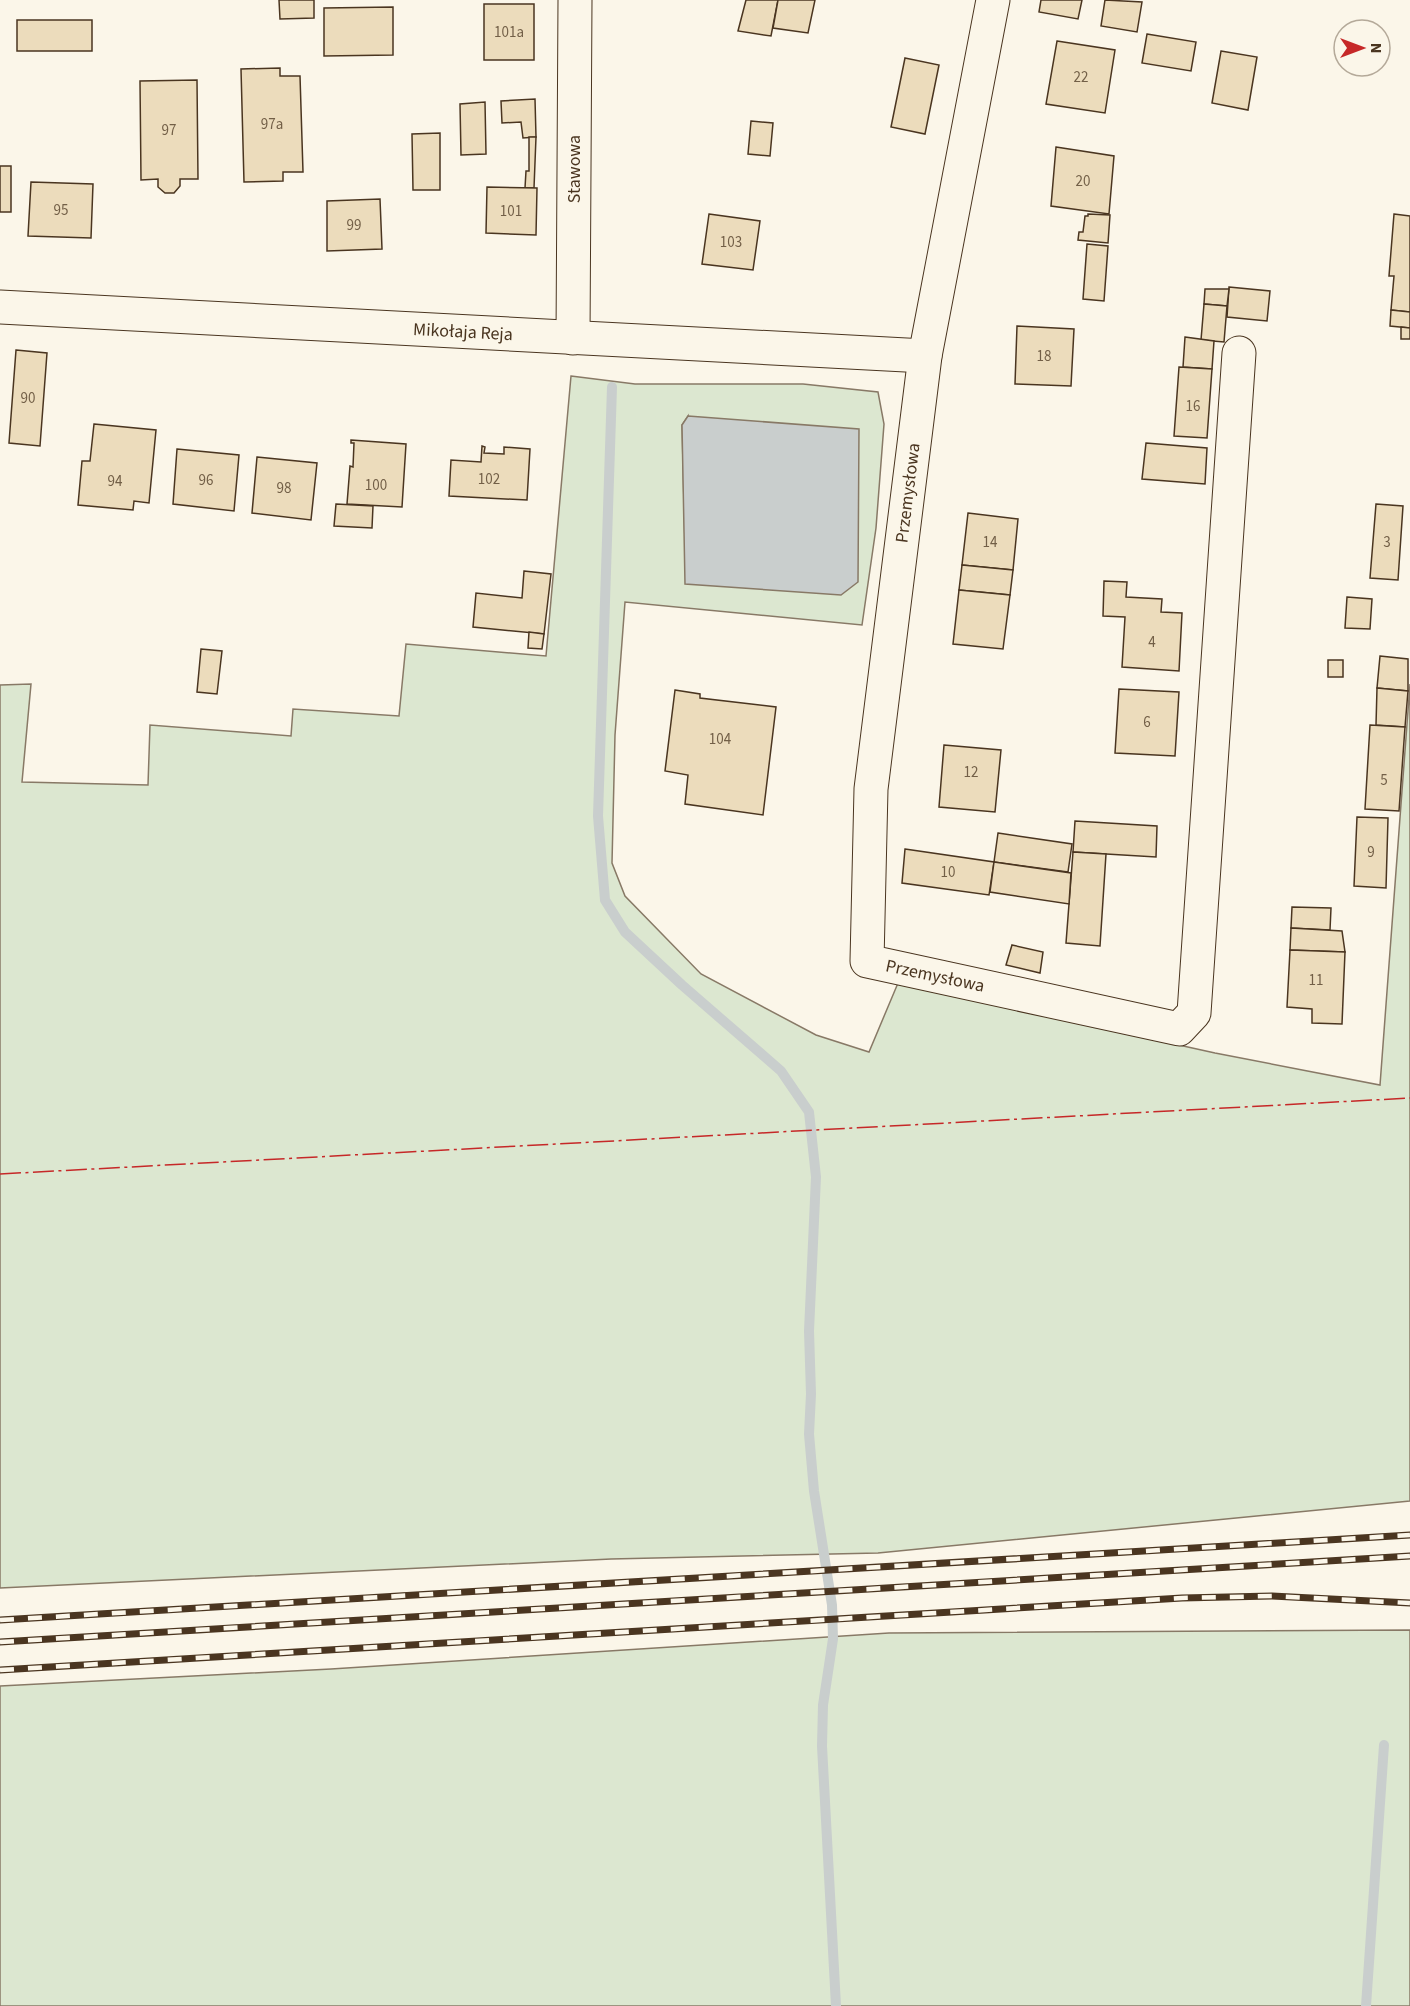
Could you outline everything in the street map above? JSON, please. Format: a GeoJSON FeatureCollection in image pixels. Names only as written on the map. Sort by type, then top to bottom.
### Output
{"type":"FeatureCollection","features":[{"type":"Feature","properties":{"kind":"street","name":"Stawowa"},"geometry":{"type":"LineString","coordinates":[[573,338],[575,0]]}},
{"type":"Feature","properties":{"kind":"street","name":"Przemysłowa"},"geometry":{"type":"LineString","coordinates":[[993,0],[926,356],[871,789],[867,961],[1179,1029],[1194,1013],[1239,353]]}},
{"type":"Feature","properties":{"kind":"street","name":"Mikołaja Reja"},"geometry":{"type":"LineString","coordinates":[[0,307],[926,356]]}},
{"type":"Feature","properties":{"kind":"green space"},"geometry":{"type":"Polygon","coordinates":[[[571,376],[635,384],[803,384],[878,392],[884,424],[876,528],[862,625],[625,602],[615,735],[612,863],[625,896],[701,974],[816,1035],[869,1052],[898,983],[1215,1053],[1380,1085],[1410,684],[1410,1501],[878,1553],[611,1559],[0,1588],[0,685],[31,684],[22,782],[148,785],[150,725],[291,736],[293,709],[399,716],[406,644],[546,656],[571,376]],[[688,416],[682,425],[686,584],[688,416]]]}},
{"type":"Feature","properties":{"kind":"green space"},"geometry":{"type":"Polygon","coordinates":[[[1410,1630],[1410,2006],[0,2006],[0,1686],[331,1669],[889,1633],[1410,1630]]]}},
{"type":"Feature","properties":{"kind":"shaded area"},"geometry":{"type":"Polygon","coordinates":[[[688,416],[859,429],[858,582],[841,595],[685,584],[682,425],[688,416]]]}},
{"type":"Feature","properties":{"kind":"building"},"geometry":{"type":"Polygon","coordinates":[[[279,0],[314,0],[314,18],[280,19],[279,0]]]}},
{"type":"Feature","properties":{"kind":"building"},"geometry":{"type":"Polygon","coordinates":[[[746,0],[778,0],[771,36],[738,31],[746,0]]]}},
{"type":"Feature","properties":{"kind":"building"},"geometry":{"type":"Polygon","coordinates":[[[778,0],[815,0],[808,33],[773,28],[778,0]]]}},
{"type":"Feature","properties":{"kind":"building"},"geometry":{"type":"Polygon","coordinates":[[[1041,0],[1082,0],[1078,19],[1039,12],[1041,0]]]}},
{"type":"Feature","properties":{"kind":"building"},"geometry":{"type":"Polygon","coordinates":[[[1105,0],[1142,2],[1137,32],[1101,26],[1105,0]]]}},
{"type":"Feature","properties":{"kind":"building"},"geometry":{"type":"Polygon","coordinates":[[[484,4],[534,4],[534,60],[484,60],[484,4]]]}},
{"type":"Feature","properties":{"kind":"building"},"geometry":{"type":"Polygon","coordinates":[[[393,7],[393,55],[324,56],[324,8],[393,7]]]}},
{"type":"Feature","properties":{"kind":"building"},"geometry":{"type":"Polygon","coordinates":[[[17,20],[92,20],[92,51],[17,51],[17,20]]]}},
{"type":"Feature","properties":{"kind":"building"},"geometry":{"type":"Polygon","coordinates":[[[1147,34],[1196,42],[1191,71],[1142,63],[1147,34]]]}},
{"type":"Feature","properties":{"kind":"building"},"geometry":{"type":"Polygon","coordinates":[[[1057,41],[1115,50],[1105,113],[1046,104],[1057,41]]]}},
{"type":"Feature","properties":{"kind":"building"},"geometry":{"type":"Polygon","coordinates":[[[1221,51],[1257,57],[1248,110],[1212,103],[1221,51]]]}},
{"type":"Feature","properties":{"kind":"building"},"geometry":{"type":"Polygon","coordinates":[[[905,58],[939,65],[925,134],[891,127],[905,58]]]}},
{"type":"Feature","properties":{"kind":"building"},"geometry":{"type":"Polygon","coordinates":[[[280,68],[280,76],[300,76],[303,172],[283,172],[283,181],[244,182],[241,69],[280,68]]]}},
{"type":"Feature","properties":{"kind":"building"},"geometry":{"type":"Polygon","coordinates":[[[197,80],[198,179],[180,179],[180,186],[174,193],[165,193],[158,187],[158,179],[141,180],[140,81],[197,80]]]}},
{"type":"Feature","properties":{"kind":"building"},"geometry":{"type":"Polygon","coordinates":[[[535,99],[536,137],[523,138],[521,122],[502,123],[501,101],[535,99]]]}},
{"type":"Feature","properties":{"kind":"building"},"geometry":{"type":"Polygon","coordinates":[[[485,102],[486,154],[461,155],[460,104],[485,102]]]}},
{"type":"Feature","properties":{"kind":"building"},"geometry":{"type":"Polygon","coordinates":[[[751,121],[773,123],[770,156],[748,154],[751,121]]]}},
{"type":"Feature","properties":{"kind":"building"},"geometry":{"type":"Polygon","coordinates":[[[440,133],[440,190],[413,190],[412,134],[440,133]]]}},
{"type":"Feature","properties":{"kind":"building"},"geometry":{"type":"Polygon","coordinates":[[[529,137],[536,137],[534,188],[525,188],[526,171],[529,171],[529,137]]]}},
{"type":"Feature","properties":{"kind":"building"},"geometry":{"type":"Polygon","coordinates":[[[1056,147],[1114,156],[1109,214],[1051,206],[1056,147]]]}},
{"type":"Feature","properties":{"kind":"building"},"geometry":{"type":"Polygon","coordinates":[[[0,166],[11,166],[11,212],[0,212],[0,166]]]}},
{"type":"Feature","properties":{"kind":"building"},"geometry":{"type":"Polygon","coordinates":[[[31,182],[93,184],[91,238],[28,236],[31,182]]]}},
{"type":"Feature","properties":{"kind":"building"},"geometry":{"type":"Polygon","coordinates":[[[487,187],[537,188],[536,235],[486,233],[487,187]]]}},
{"type":"Feature","properties":{"kind":"building"},"geometry":{"type":"Polygon","coordinates":[[[380,199],[382,249],[327,251],[327,201],[380,199]]]}},
{"type":"Feature","properties":{"kind":"building"},"geometry":{"type":"Polygon","coordinates":[[[709,214],[760,221],[753,270],[702,264],[709,214]]]}},
{"type":"Feature","properties":{"kind":"building"},"geometry":{"type":"Polygon","coordinates":[[[1088,214],[1110,215],[1108,243],[1078,240],[1079,232],[1083,232],[1085,216],[1088,214]]]}},
{"type":"Feature","properties":{"kind":"building"},"geometry":{"type":"Polygon","coordinates":[[[1394,214],[1410,216],[1410,312],[1391,310],[1394,276],[1389,276],[1394,214]]]}},
{"type":"Feature","properties":{"kind":"building"},"geometry":{"type":"Polygon","coordinates":[[[1087,244],[1108,246],[1104,301],[1083,299],[1087,244]]]}},
{"type":"Feature","properties":{"kind":"building"},"geometry":{"type":"Polygon","coordinates":[[[1229,287],[1270,291],[1267,321],[1227,317],[1229,287]]]}},
{"type":"Feature","properties":{"kind":"building"},"geometry":{"type":"Polygon","coordinates":[[[1205,289],[1229,289],[1227,306],[1204,304],[1205,289]]]}},
{"type":"Feature","properties":{"kind":"building"},"geometry":{"type":"Polygon","coordinates":[[[1204,304],[1227,306],[1224,342],[1201,340],[1204,304]]]}},
{"type":"Feature","properties":{"kind":"building"},"geometry":{"type":"Polygon","coordinates":[[[1391,310],[1410,312],[1410,328],[1390,326],[1391,310]]]}},
{"type":"Feature","properties":{"kind":"building"},"geometry":{"type":"Polygon","coordinates":[[[1017,326],[1074,329],[1071,386],[1015,384],[1017,326]]]}},
{"type":"Feature","properties":{"kind":"building"},"geometry":{"type":"Polygon","coordinates":[[[1401,327],[1410,328],[1410,339],[1401,339],[1401,327]]]}},
{"type":"Feature","properties":{"kind":"building"},"geometry":{"type":"Polygon","coordinates":[[[1185,337],[1214,341],[1212,369],[1183,367],[1185,337]]]}},
{"type":"Feature","properties":{"kind":"building"},"geometry":{"type":"Polygon","coordinates":[[[16,350],[47,353],[40,446],[9,443],[16,350]]]}},
{"type":"Feature","properties":{"kind":"building"},"geometry":{"type":"Polygon","coordinates":[[[1179,367],[1212,369],[1207,438],[1174,436],[1179,367]]]}},
{"type":"Feature","properties":{"kind":"building"},"geometry":{"type":"Polygon","coordinates":[[[94,424],[156,430],[149,503],[134,501],[133,510],[78,505],[82,461],[90,461],[94,424]]]}},
{"type":"Feature","properties":{"kind":"building"},"geometry":{"type":"Polygon","coordinates":[[[351,440],[406,444],[402,507],[347,504],[350,466],[353,467],[354,443],[351,443],[351,440]]]}},
{"type":"Feature","properties":{"kind":"building"},"geometry":{"type":"Polygon","coordinates":[[[1146,443],[1207,448],[1205,484],[1142,479],[1146,443]]]}},
{"type":"Feature","properties":{"kind":"building"},"geometry":{"type":"Polygon","coordinates":[[[482,446],[485,447],[484,453],[504,454],[504,447],[530,449],[527,500],[449,496],[451,460],[481,462],[482,446]]]}},
{"type":"Feature","properties":{"kind":"building"},"geometry":{"type":"Polygon","coordinates":[[[177,449],[239,455],[234,511],[173,504],[177,449]]]}},
{"type":"Feature","properties":{"kind":"building"},"geometry":{"type":"Polygon","coordinates":[[[257,457],[317,463],[311,520],[252,513],[257,457]]]}},
{"type":"Feature","properties":{"kind":"building"},"geometry":{"type":"Polygon","coordinates":[[[336,504],[373,506],[372,528],[334,526],[336,504]]]}},
{"type":"Feature","properties":{"kind":"building"},"geometry":{"type":"Polygon","coordinates":[[[1376,504],[1403,506],[1398,580],[1370,578],[1376,504]]]}},
{"type":"Feature","properties":{"kind":"building"},"geometry":{"type":"Polygon","coordinates":[[[968,513],[1018,519],[1013,570],[962,565],[968,513]]]}},
{"type":"Feature","properties":{"kind":"building"},"geometry":{"type":"Polygon","coordinates":[[[962,565],[1013,570],[1010,595],[959,590],[962,565]]]}},
{"type":"Feature","properties":{"kind":"building"},"geometry":{"type":"Polygon","coordinates":[[[524,571],[551,574],[544,634],[473,627],[476,593],[522,598],[524,571]]]}},
{"type":"Feature","properties":{"kind":"building"},"geometry":{"type":"Polygon","coordinates":[[[1104,581],[1127,582],[1126,597],[1162,599],[1161,612],[1182,613],[1179,671],[1122,667],[1125,617],[1103,616],[1104,581]]]}},
{"type":"Feature","properties":{"kind":"building"},"geometry":{"type":"Polygon","coordinates":[[[959,590],[1010,595],[1003,649],[953,644],[959,590]]]}},
{"type":"Feature","properties":{"kind":"building"},"geometry":{"type":"Polygon","coordinates":[[[1347,597],[1372,599],[1370,629],[1345,628],[1347,597]]]}},
{"type":"Feature","properties":{"kind":"building"},"geometry":{"type":"Polygon","coordinates":[[[529,632],[544,634],[542,649],[528,648],[529,632]]]}},
{"type":"Feature","properties":{"kind":"building"},"geometry":{"type":"Polygon","coordinates":[[[201,649],[222,651],[217,694],[197,692],[201,649]]]}},
{"type":"Feature","properties":{"kind":"building"},"geometry":{"type":"Polygon","coordinates":[[[1380,656],[1408,659],[1408,691],[1377,688],[1380,656]]]}},
{"type":"Feature","properties":{"kind":"building"},"geometry":{"type":"Polygon","coordinates":[[[1328,660],[1343,660],[1343,677],[1328,677],[1328,660]]]}},
{"type":"Feature","properties":{"kind":"building"},"geometry":{"type":"Polygon","coordinates":[[[1377,688],[1408,691],[1405,727],[1376,725],[1377,688]]]}},
{"type":"Feature","properties":{"kind":"building"},"geometry":{"type":"Polygon","coordinates":[[[1119,689],[1179,692],[1175,756],[1115,753],[1119,689]]]}},
{"type":"Feature","properties":{"kind":"building"},"geometry":{"type":"Polygon","coordinates":[[[675,690],[700,694],[700,698],[776,707],[763,815],[685,804],[688,775],[665,771],[675,690]]]}},
{"type":"Feature","properties":{"kind":"building"},"geometry":{"type":"Polygon","coordinates":[[[1370,725],[1405,727],[1399,811],[1365,809],[1370,725]]]}},
{"type":"Feature","properties":{"kind":"building"},"geometry":{"type":"Polygon","coordinates":[[[944,745],[1001,750],[995,812],[939,807],[944,745]]]}},
{"type":"Feature","properties":{"kind":"building"},"geometry":{"type":"Polygon","coordinates":[[[1357,817],[1388,818],[1386,888],[1354,886],[1357,817]]]}},
{"type":"Feature","properties":{"kind":"building"},"geometry":{"type":"Polygon","coordinates":[[[1075,821],[1157,826],[1156,857],[1073,852],[1075,821]]]}},
{"type":"Feature","properties":{"kind":"building"},"geometry":{"type":"Polygon","coordinates":[[[998,833],[1072,844],[1068,872],[994,862],[998,833]]]}},
{"type":"Feature","properties":{"kind":"building"},"geometry":{"type":"Polygon","coordinates":[[[905,849],[994,862],[989,895],[902,883],[905,849]]]}},
{"type":"Feature","properties":{"kind":"building"},"geometry":{"type":"Polygon","coordinates":[[[1073,852],[1106,854],[1100,946],[1066,943],[1073,852]]]}},
{"type":"Feature","properties":{"kind":"building"},"geometry":{"type":"Polygon","coordinates":[[[994,862],[1071,873],[1069,904],[990,892],[994,862]]]}},
{"type":"Feature","properties":{"kind":"building"},"geometry":{"type":"Polygon","coordinates":[[[1292,907],[1331,908],[1330,930],[1291,928],[1292,907]]]}},
{"type":"Feature","properties":{"kind":"building"},"geometry":{"type":"Polygon","coordinates":[[[1291,928],[1342,931],[1345,952],[1290,950],[1291,928]]]}},
{"type":"Feature","properties":{"kind":"building"},"geometry":{"type":"Polygon","coordinates":[[[1012,945],[1043,952],[1040,973],[1006,965],[1012,945]]]}},
{"type":"Feature","properties":{"kind":"building"},"geometry":{"type":"Polygon","coordinates":[[[1290,950],[1345,952],[1342,1024],[1312,1023],[1312,1009],[1287,1007],[1290,950]]]}},
{"type":"Feature","properties":{"kind":"waterway"},"geometry":{"type":"LineString","coordinates":[[612,387],[598,816],[605,900],[625,932],[781,1071],[809,1112],[816,1177],[809,1331],[811,1394],[809,1434],[814,1491],[832,1605],[833,1639],[823,1705],[822,1746],[836,2006]]}},
{"type":"Feature","properties":{"kind":"waterway"},"geometry":{"type":"LineString","coordinates":[[1366,2006],[1384,1745]]}},
{"type":"Feature","properties":{"kind":"railway"},"geometry":{"type":"LineString","coordinates":[[0,1620],[1410,1535]]}},
{"type":"Feature","properties":{"kind":"railway"},"geometry":{"type":"LineString","coordinates":[[0,1642],[1410,1556]]}},
{"type":"Feature","properties":{"kind":"railway"},"geometry":{"type":"LineString","coordinates":[[0,1670],[1182,1598],[1272,1596],[1410,1603]]}},
{"type":"Feature","properties":{"kind":"power"},"geometry":{"type":"LineString","coordinates":[[0,1174],[1410,1098]]}}]}
